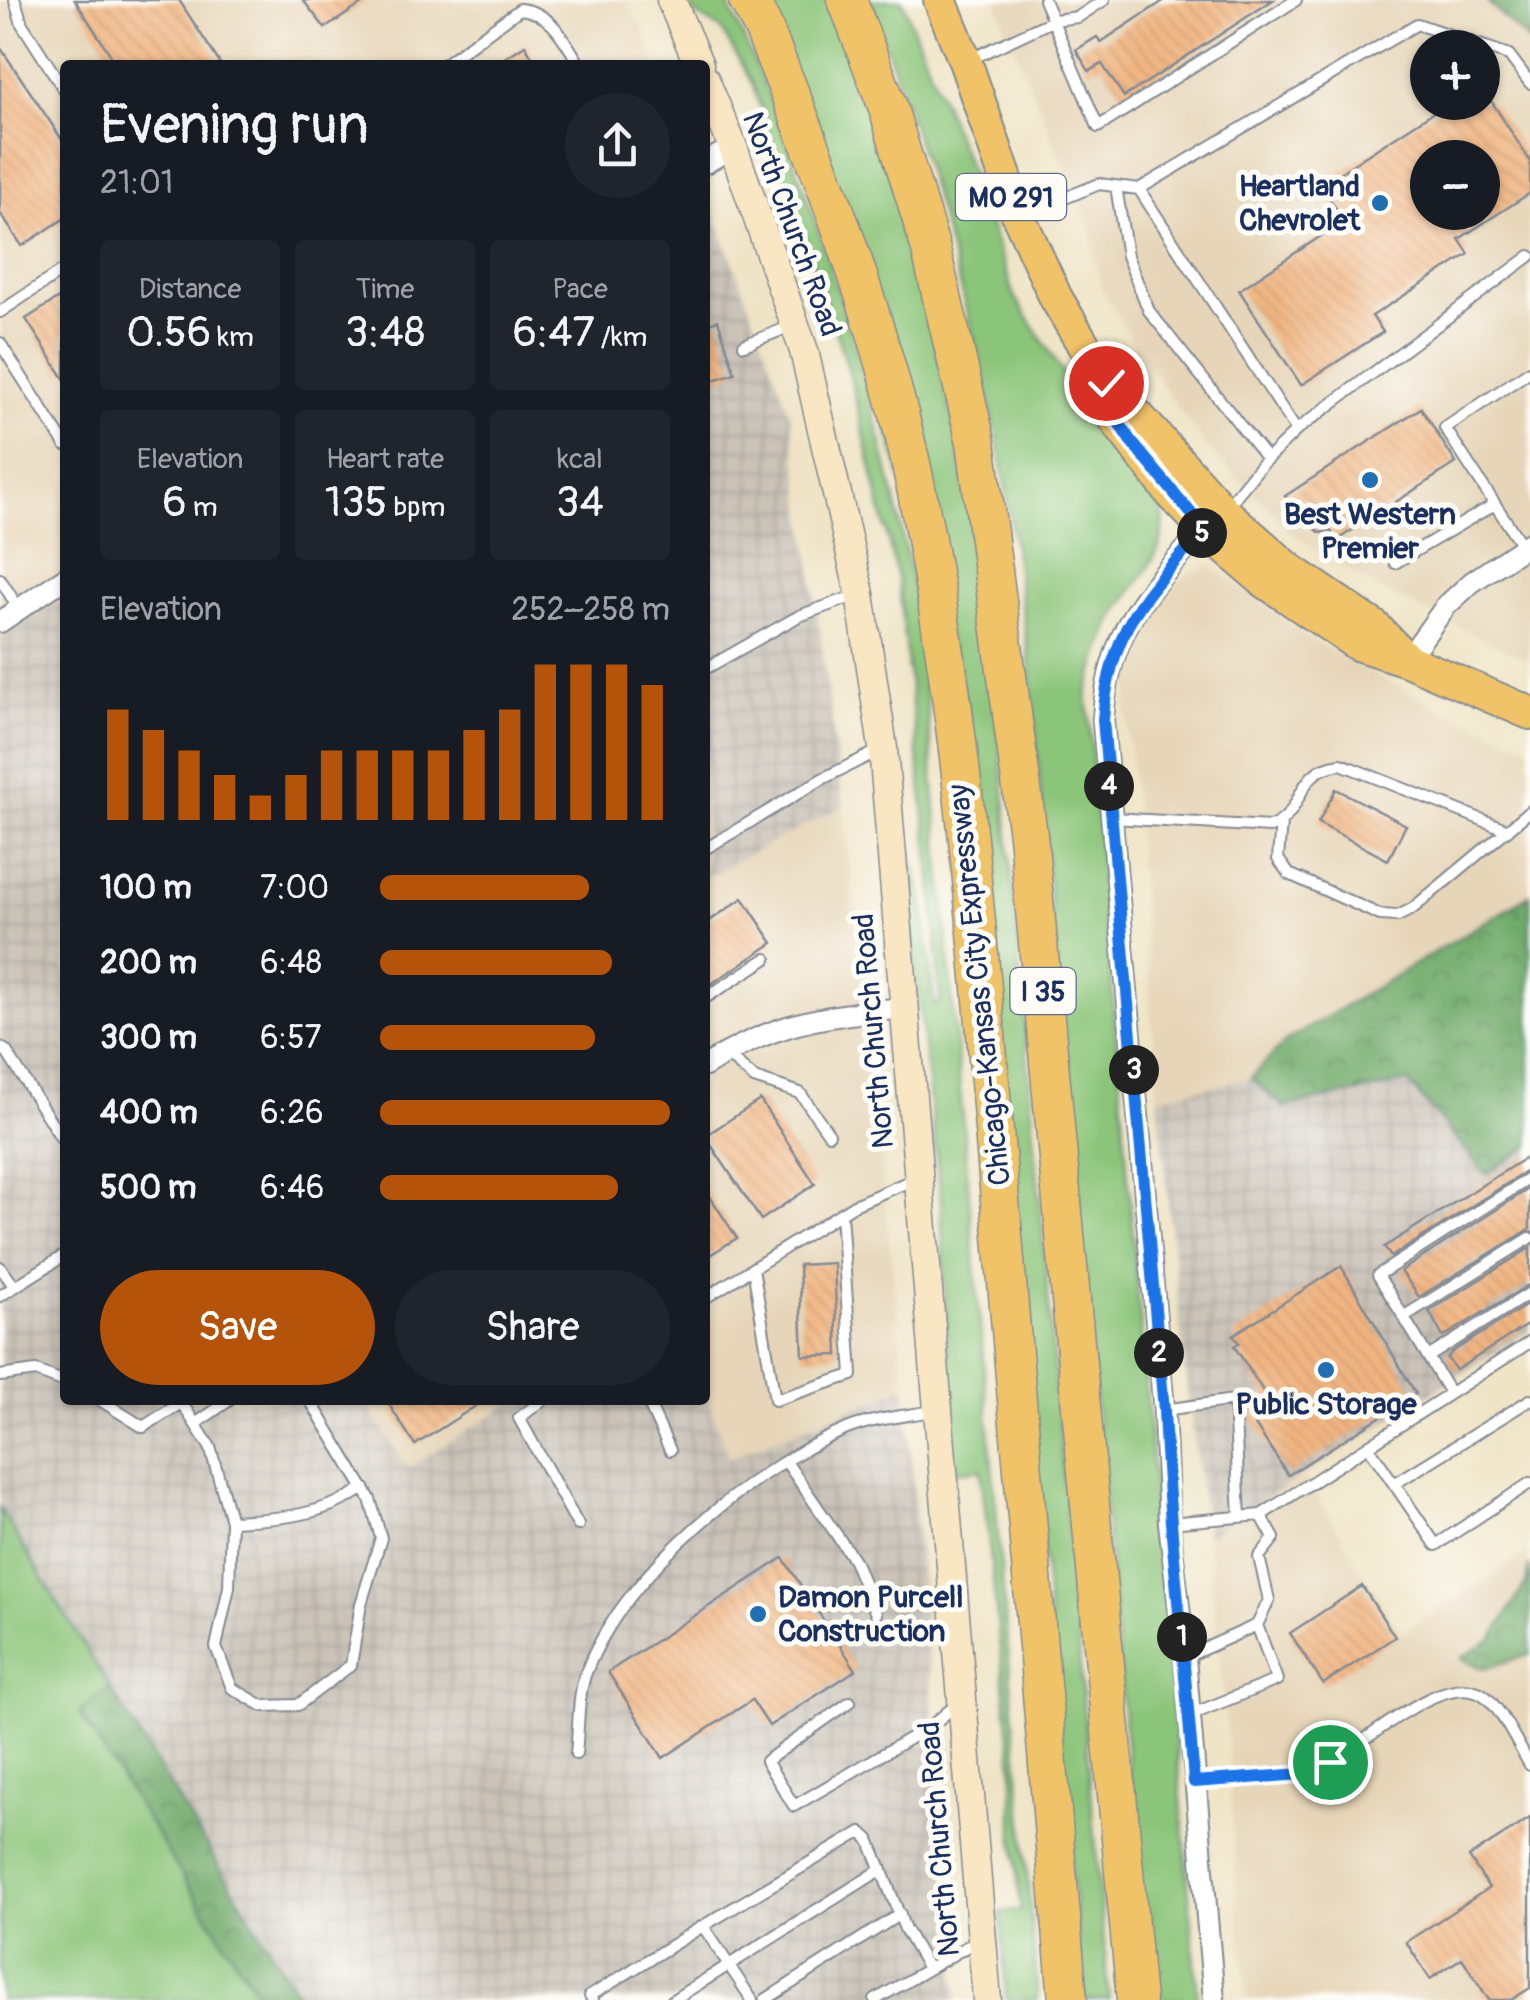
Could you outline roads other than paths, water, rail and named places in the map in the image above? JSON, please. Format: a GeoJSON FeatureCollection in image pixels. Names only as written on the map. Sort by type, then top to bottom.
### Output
{"type":"FeatureCollection","features":[{"type":"Feature","properties":{"kind":"highway","name":"Chicago-Kansas City Expressway"},"geometry":{"type":"LineString","coordinates":[[748,0],[830,188],[874,326],[910,463],[942,632],[975,906],[1068,2000]]}},
{"type":"Feature","properties":{"kind":"highway","name":"Chicago-Kansas City Expressway"},"geometry":{"type":"LineString","coordinates":[[847,0],[887,105],[930,246],[976,442],[1028,835],[1136,2000]]}},
{"type":"Feature","properties":{"kind":"main road"},"geometry":{"type":"LineString","coordinates":[[671,0],[696,60]]}},
{"type":"Feature","properties":{"kind":"main road","name":"MO 291"},"geometry":{"type":"LineString","coordinates":[[940,0],[1019,217],[1056,298],[1106,383],[1131,405],[1214,520],[1376,627],[1408,660],[1530,713]]}},
{"type":"Feature","properties":{"kind":"main road","name":"North Church Road"},"geometry":{"type":"LineString","coordinates":[[710,92],[733,146],[804,351],[860,594],[883,748],[986,2000]]}},
{"type":"Feature","properties":{"kind":"street"},"geometry":{"type":"LineString","coordinates":[[710,159],[733,146]]}},
{"type":"Feature","properties":{"kind":"street"},"geometry":{"type":"LineString","coordinates":[[1214,520],[1133,613],[1110,665],[1103,720],[1164,1410],[1169,1523],[1185,1658],[1214,2000]]}},
{"type":"Feature","properties":{"kind":"street"},"geometry":{"type":"LineString","coordinates":[[1408,660],[1446,606],[1472,582],[1527,545]]}},
{"type":"Feature","properties":{"kind":"street"},"geometry":{"type":"LineString","coordinates":[[0,622],[60,581]]}},
{"type":"Feature","properties":{"kind":"street"},"geometry":{"type":"LineString","coordinates":[[710,1063],[770,1031],[820,1016],[904,1008]]}},
{"type":"Feature","properties":{"kind":"lane"},"geometry":{"type":"LineString","coordinates":[[14,0],[22,24],[60,83]]}},
{"type":"Feature","properties":{"kind":"lane"},"geometry":{"type":"LineString","coordinates":[[1044,0],[1098,127],[1296,0]]}},
{"type":"Feature","properties":{"kind":"lane"},"geometry":{"type":"LineString","coordinates":[[965,61],[1054,20],[1078,17],[1104,0]]}},
{"type":"Feature","properties":{"kind":"lane"},"geometry":{"type":"LineString","coordinates":[[451,60],[520,9],[536,10],[554,25],[577,60]]}},
{"type":"Feature","properties":{"kind":"lane"},"geometry":{"type":"LineString","coordinates":[[1019,217],[1099,184],[1140,188],[1417,24],[1509,55],[1530,83]]}},
{"type":"Feature","properties":{"kind":"lane"},"geometry":{"type":"LineString","coordinates":[[1116,186],[1127,256],[1150,311],[1267,459]]}},
{"type":"Feature","properties":{"kind":"lane"},"geometry":{"type":"LineString","coordinates":[[1140,188],[1296,430]]}},
{"type":"Feature","properties":{"kind":"lane"},"geometry":{"type":"LineString","coordinates":[[1214,520],[1296,430],[1530,256]]}},
{"type":"Feature","properties":{"kind":"lane"},"geometry":{"type":"LineString","coordinates":[[0,296],[4,310],[60,272]]}},
{"type":"Feature","properties":{"kind":"lane"},"geometry":{"type":"LineString","coordinates":[[744,345],[795,325]]}},
{"type":"Feature","properties":{"kind":"lane"},"geometry":{"type":"LineString","coordinates":[[0,342],[60,437]]}},
{"type":"Feature","properties":{"kind":"lane"},"geometry":{"type":"LineString","coordinates":[[1527,545],[1445,428],[1530,371]]}},
{"type":"Feature","properties":{"kind":"lane"},"geometry":{"type":"LineString","coordinates":[[1395,563],[1495,504]]}},
{"type":"Feature","properties":{"kind":"lane"},"geometry":{"type":"LineString","coordinates":[[0,579],[19,609]]}},
{"type":"Feature","properties":{"kind":"lane"},"geometry":{"type":"LineString","coordinates":[[710,665],[799,616],[860,594]]}},
{"type":"Feature","properties":{"kind":"lane"},"geometry":{"type":"LineString","coordinates":[[710,846],[822,779],[883,748]]}},
{"type":"Feature","properties":{"kind":"lane"},"geometry":{"type":"LineString","coordinates":[[1508,830],[1341,764],[1308,776],[1281,822],[1278,860],[1288,874],[1380,914],[1398,916],[1412,910],[1508,830],[1530,811]]}},
{"type":"Feature","properties":{"kind":"lane"},"geometry":{"type":"LineString","coordinates":[[1112,818],[1270,826],[1281,822]]}},
{"type":"Feature","properties":{"kind":"lane"},"geometry":{"type":"LineString","coordinates":[[710,995],[766,959]]}},
{"type":"Feature","properties":{"kind":"lane"},"geometry":{"type":"LineString","coordinates":[[0,1047],[6,1050],[60,1136]]}},
{"type":"Feature","properties":{"kind":"lane"},"geometry":{"type":"LineString","coordinates":[[725,1054],[754,1078],[800,1092],[829,1134]]}},
{"type":"Feature","properties":{"kind":"lane"},"geometry":{"type":"LineString","coordinates":[[710,1295],[842,1213],[918,1178]]}},
{"type":"Feature","properties":{"kind":"lane"},"geometry":{"type":"LineString","coordinates":[[1450,1393],[1378,1275],[1530,1178]]}},
{"type":"Feature","properties":{"kind":"lane"},"geometry":{"type":"LineString","coordinates":[[753,1268],[775,1400],[852,1374],[842,1213]]}},
{"type":"Feature","properties":{"kind":"lane"},"geometry":{"type":"LineString","coordinates":[[1403,1317],[1530,1238]]}},
{"type":"Feature","properties":{"kind":"lane"},"geometry":{"type":"LineString","coordinates":[[0,1296],[60,1258]]}},
{"type":"Feature","properties":{"kind":"lane"},"geometry":{"type":"LineString","coordinates":[[0,1267],[16,1286]]}},
{"type":"Feature","properties":{"kind":"lane"},"geometry":{"type":"LineString","coordinates":[[1428,1358],[1530,1292]]}},
{"type":"Feature","properties":{"kind":"lane"},"geometry":{"type":"LineString","coordinates":[[1169,1523],[1260,1515],[1530,1342]]}},
{"type":"Feature","properties":{"kind":"lane"},"geometry":{"type":"LineString","coordinates":[[0,1376],[36,1371],[60,1380]]}},
{"type":"Feature","properties":{"kind":"lane"},"geometry":{"type":"LineString","coordinates":[[1164,1410],[1234,1400],[1240,1516]]}},
{"type":"Feature","properties":{"kind":"lane"},"geometry":{"type":"LineString","coordinates":[[1394,1484],[1530,1400]]}},
{"type":"Feature","properties":{"kind":"lane"},"geometry":{"type":"LineString","coordinates":[[108,1405],[142,1427],[177,1405]]}},
{"type":"Feature","properties":{"kind":"lane"},"geometry":{"type":"LineString","coordinates":[[185,1405],[210,1447],[232,1521],[229,1586],[216,1647],[232,1688],[263,1706],[298,1705],[350,1665],[381,1538],[370,1499],[313,1405]]}},
{"type":"Feature","properties":{"kind":"lane"},"geometry":{"type":"LineString","coordinates":[[195,1424],[223,1405]]}},
{"type":"Feature","properties":{"kind":"lane"},"geometry":{"type":"LineString","coordinates":[[536,1405],[519,1418],[578,1525]]}},
{"type":"Feature","properties":{"kind":"lane"},"geometry":{"type":"LineString","coordinates":[[649,1405],[670,1450]]}},
{"type":"Feature","properties":{"kind":"lane"},"geometry":{"type":"LineString","coordinates":[[576,1754],[585,1673],[614,1618],[669,1554],[725,1501],[850,1428],[939,1409]]}},
{"type":"Feature","properties":{"kind":"lane"},"geometry":{"type":"LineString","coordinates":[[1368,1446],[1436,1545],[1530,1483]]}},
{"type":"Feature","properties":{"kind":"lane"},"geometry":{"type":"LineString","coordinates":[[787,1463],[854,1560],[876,1614]]}},
{"type":"Feature","properties":{"kind":"lane"},"geometry":{"type":"LineString","coordinates":[[232,1521],[289,1518],[340,1504],[364,1488]]}},
{"type":"Feature","properties":{"kind":"lane"},"geometry":{"type":"LineString","coordinates":[[1185,1658],[1257,1626],[1269,1600],[1259,1556],[1274,1538],[1260,1515]]}},
{"type":"Feature","properties":{"kind":"lane"},"geometry":{"type":"LineString","coordinates":[[1189,1715],[1276,1680],[1257,1626]]}},
{"type":"Feature","properties":{"kind":"lane"},"geometry":{"type":"LineString","coordinates":[[1194,1782],[1302,1774],[1330,1762],[1435,1695],[1457,1689],[1480,1692],[1492,1703],[1530,1764]]}},
{"type":"Feature","properties":{"kind":"lane"},"geometry":{"type":"LineString","coordinates":[[850,1702],[766,1761],[794,1806],[932,1726],[960,1702]]}},
{"type":"Feature","properties":{"kind":"lane"},"geometry":{"type":"LineString","coordinates":[[593,2000],[590,1996],[860,1832],[870,1839],[927,1968]]}},
{"type":"Feature","properties":{"kind":"lane"},"geometry":{"type":"LineString","coordinates":[[673,2000],[882,1869]]}},
{"type":"Feature","properties":{"kind":"lane"},"geometry":{"type":"LineString","coordinates":[[765,2000],[900,1914]]}},
{"type":"Feature","properties":{"kind":"lane"},"geometry":{"type":"LineString","coordinates":[[703,1926],[752,2000]]}},
{"type":"Feature","properties":{"kind":"lane"},"geometry":{"type":"LineString","coordinates":[[875,2000],[981,1938]]}},
{"type":"Feature","properties":{"kind":"lane"},"geometry":{"type":"LineString","coordinates":[[896,1986],[901,2000]]}},
{"type":"Feature","properties":{"kind":"place","name":"Heartland Chevrolet"},"geometry":{"type":"Point","coordinates":[1380,203]}},
{"type":"Feature","properties":{"kind":"place","name":"Best Western Premier"},"geometry":{"type":"Point","coordinates":[1370,480]}},
{"type":"Feature","properties":{"kind":"place","name":"Public Storage"},"geometry":{"type":"Point","coordinates":[1326,1370]}},
{"type":"Feature","properties":{"kind":"place","name":"Damon Purcell Construction"},"geometry":{"type":"Point","coordinates":[758,1614]}}]}
